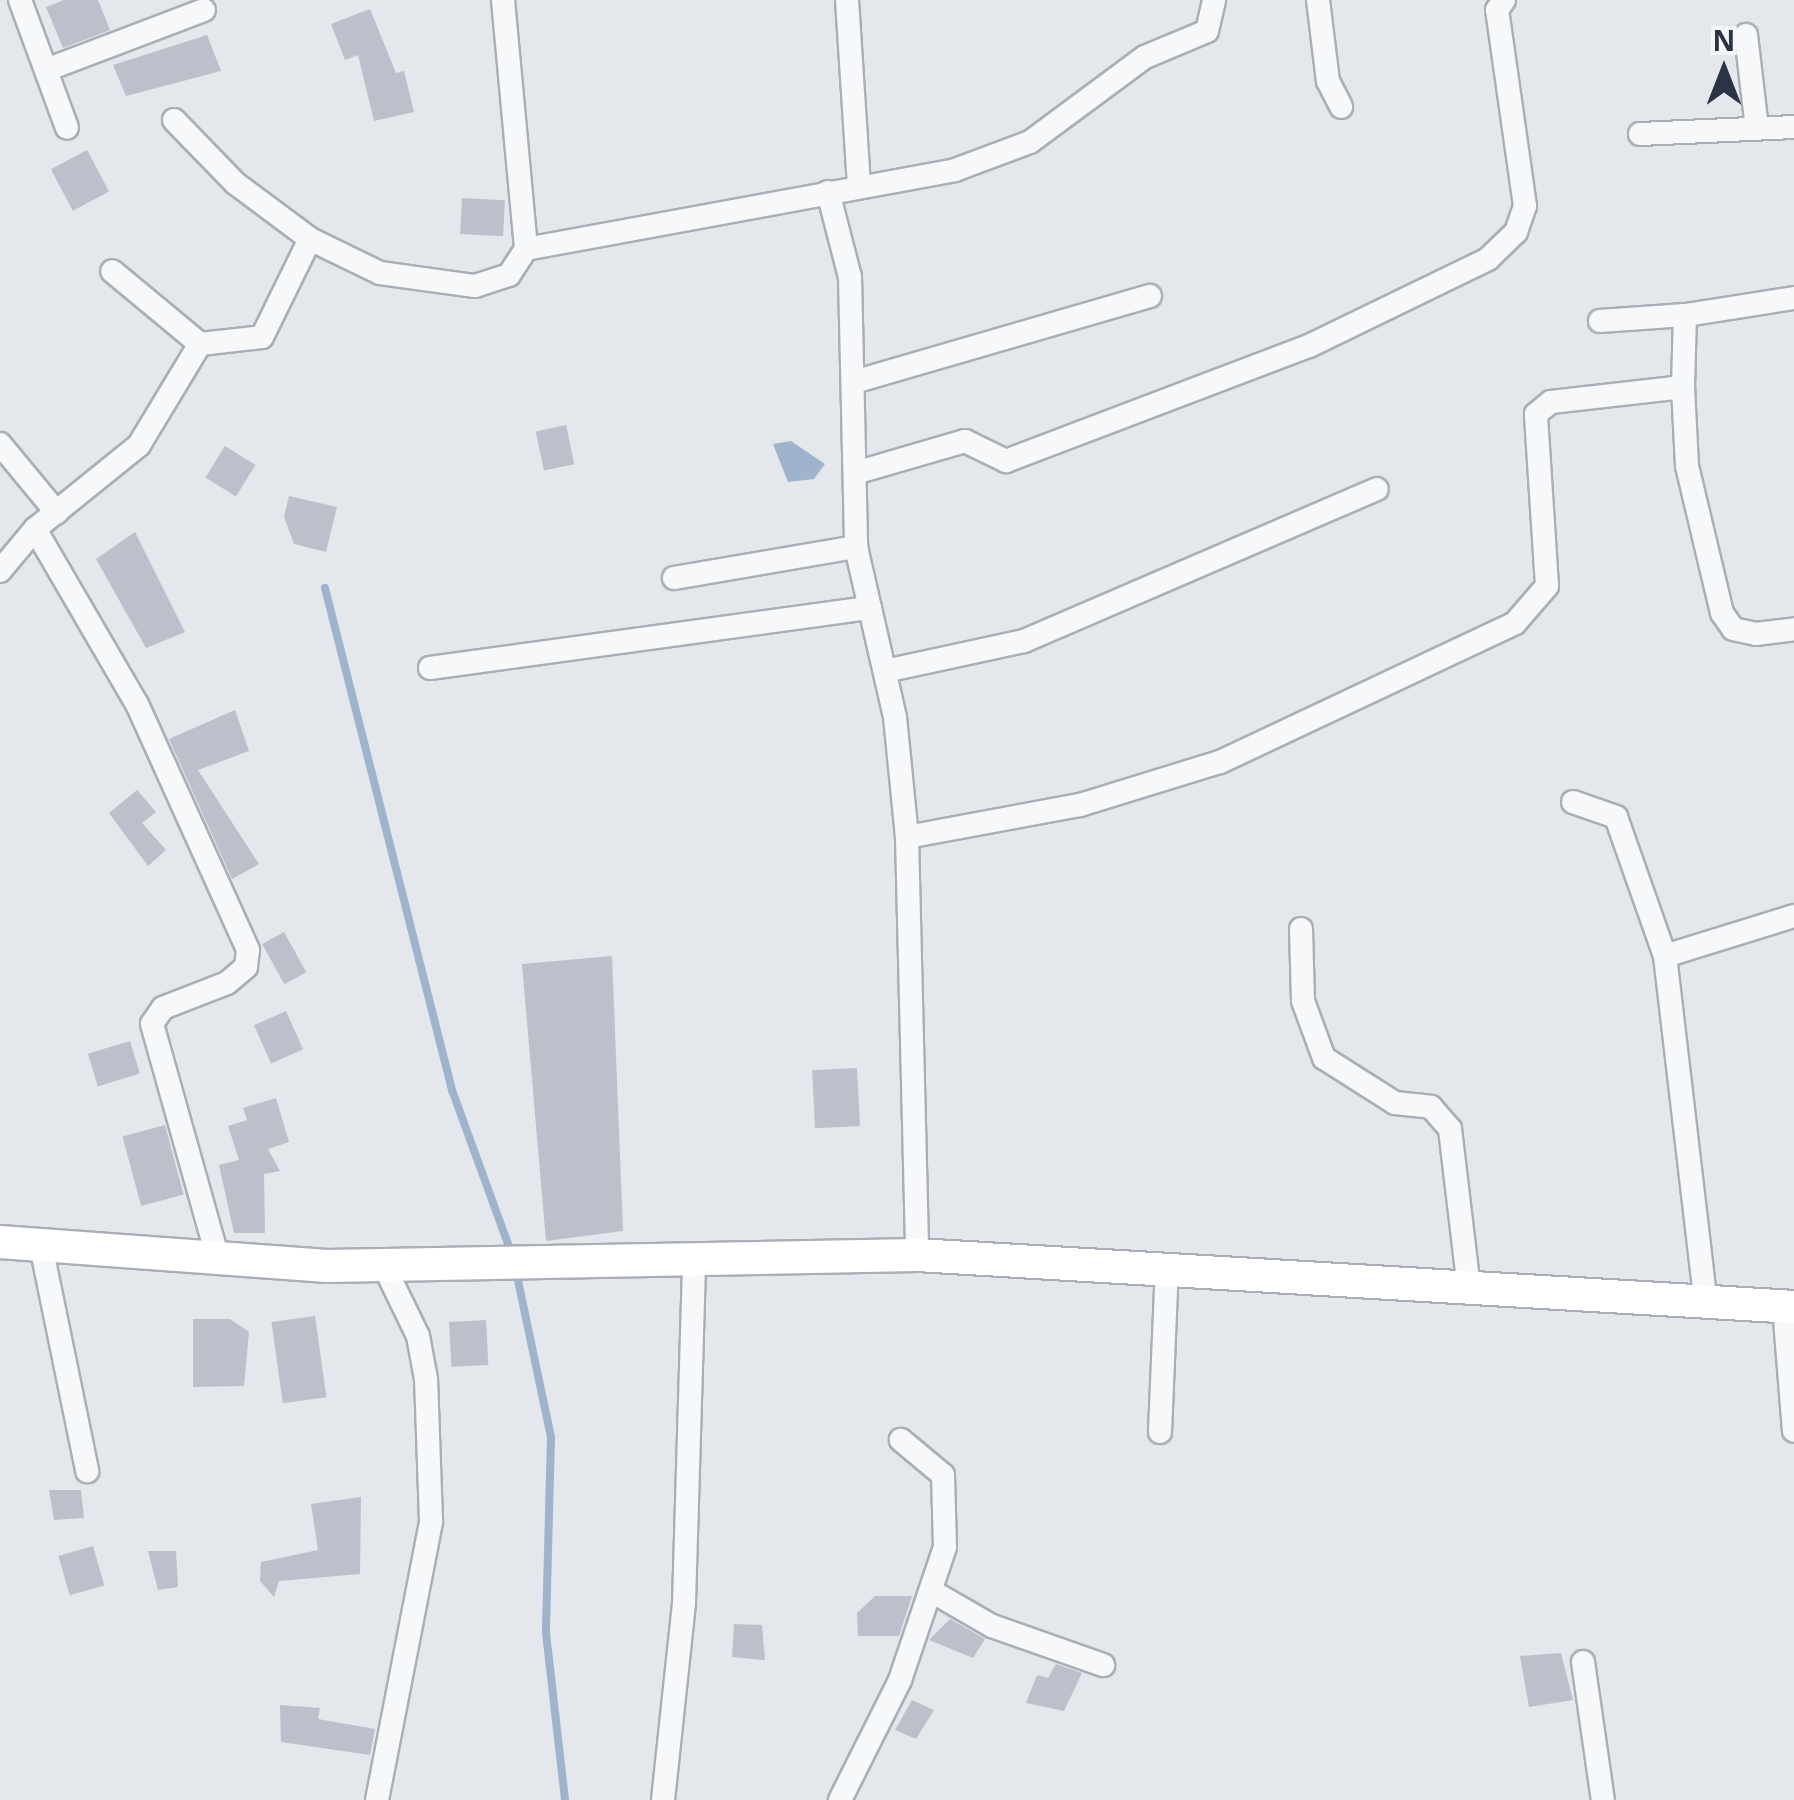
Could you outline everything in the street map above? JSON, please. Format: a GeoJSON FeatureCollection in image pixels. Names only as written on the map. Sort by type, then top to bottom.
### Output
{"type":"FeatureCollection","features":[{"type":"Feature","properties":{"kind":"main road"},"geometry":{"type":"LineString","coordinates":[[0,1242],[384,1266],[917,1255],[1789,1307]]}},
{"type":"Feature","properties":{"kind":"street"},"geometry":{"type":"LineString","coordinates":[[20,0],[66,128]]}},
{"type":"Feature","properties":{"kind":"street"},"geometry":{"type":"LineString","coordinates":[[174,120],[235,183],[310,239],[380,274],[475,286],[509,276],[526,249],[503,0]]}},
{"type":"Feature","properties":{"kind":"street"},"geometry":{"type":"LineString","coordinates":[[848,0],[860,186]]}},
{"type":"Feature","properties":{"kind":"street"},"geometry":{"type":"LineString","coordinates":[[526,249],[956,170],[1030,142],[1145,57],[1207,31],[1214,0]]}},
{"type":"Feature","properties":{"kind":"street"},"geometry":{"type":"LineString","coordinates":[[1318,0],[1328,81],[1341,107]]}},
{"type":"Feature","properties":{"kind":"street"},"geometry":{"type":"LineString","coordinates":[[855,473],[965,441],[1006,461],[1310,346],[1488,258],[1516,232],[1524,206],[1497,10],[1504,0]]}},
{"type":"Feature","properties":{"kind":"street"},"geometry":{"type":"LineString","coordinates":[[46,70],[204,10]]}},
{"type":"Feature","properties":{"kind":"street"},"geometry":{"type":"LineString","coordinates":[[1746,35],[1757,128]]}},
{"type":"Feature","properties":{"kind":"street"},"geometry":{"type":"LineString","coordinates":[[1640,134],[1794,127]]}},
{"type":"Feature","properties":{"kind":"street"},"geometry":{"type":"LineString","coordinates":[[828,192],[850,277],[857,381],[856,547],[884,671],[907,836],[917,1255]]}},
{"type":"Feature","properties":{"kind":"street"},"geometry":{"type":"LineString","coordinates":[[112,271],[200,344],[262,337],[310,239]]}},
{"type":"Feature","properties":{"kind":"street"},"geometry":{"type":"LineString","coordinates":[[857,381],[1150,296]]}},
{"type":"Feature","properties":{"kind":"street"},"geometry":{"type":"LineString","coordinates":[[1600,321],[1685,314],[1794,298]]}},
{"type":"Feature","properties":{"kind":"street"},"geometry":{"type":"LineString","coordinates":[[1685,314],[1687,466],[1722,613],[1733,629],[1756,634],[1794,629]]}},
{"type":"Feature","properties":{"kind":"street"},"geometry":{"type":"LineString","coordinates":[[0,571],[35,529],[139,445],[200,344]]}},
{"type":"Feature","properties":{"kind":"street"},"geometry":{"type":"LineString","coordinates":[[907,836],[1080,805],[1220,762],[1352,707],[1515,623],[1548,586],[1536,414],[1551,402],[1683,387]]}},
{"type":"Feature","properties":{"kind":"street"},"geometry":{"type":"LineString","coordinates":[[0,444],[56,513]]}},
{"type":"Feature","properties":{"kind":"street"},"geometry":{"type":"LineString","coordinates":[[884,671],[1024,641],[1377,489]]}},
{"type":"Feature","properties":{"kind":"street"},"geometry":{"type":"LineString","coordinates":[[35,529],[137,704],[248,950],[246,967],[227,983],[163,1008],[152,1024],[218,1258]]}},
{"type":"Feature","properties":{"kind":"street"},"geometry":{"type":"LineString","coordinates":[[674,578],[856,547]]}},
{"type":"Feature","properties":{"kind":"street"},"geometry":{"type":"LineString","coordinates":[[430,668],[870,608]]}},
{"type":"Feature","properties":{"kind":"street"},"geometry":{"type":"LineString","coordinates":[[1572,802],[1616,818],[1666,956],[1706,1303]]}},
{"type":"Feature","properties":{"kind":"street"},"geometry":{"type":"LineString","coordinates":[[1666,956],[1794,916]]}},
{"type":"Feature","properties":{"kind":"street"},"geometry":{"type":"LineString","coordinates":[[1300,929],[1303,1001],[1324,1058],[1395,1103],[1431,1107],[1450,1129],[1468,1289]]}},
{"type":"Feature","properties":{"kind":"street"},"geometry":{"type":"LineString","coordinates":[[41,1246],[87,1471]]}},
{"type":"Feature","properties":{"kind":"street"},"geometry":{"type":"LineString","coordinates":[[663,1800],[684,1603],[694,1259]]}},
{"type":"Feature","properties":{"kind":"street"},"geometry":{"type":"LineString","coordinates":[[376,1800],[431,1520],[426,1380],[418,1336],[384,1266]]}},
{"type":"Feature","properties":{"kind":"street"},"geometry":{"type":"LineString","coordinates":[[1160,1432],[1167,1268]]}},
{"type":"Feature","properties":{"kind":"street"},"geometry":{"type":"LineString","coordinates":[[1789,1307],[1794,1431]]}},
{"type":"Feature","properties":{"kind":"street"},"geometry":{"type":"LineString","coordinates":[[840,1800],[933,1592],[949,1500],[930,1456],[901,1440]]}},
{"type":"Feature","properties":{"kind":"street"},"geometry":{"type":"LineString","coordinates":[[933,1592],[992,1626],[1103,1665]]}},
{"type":"Feature","properties":{"kind":"street"},"geometry":{"type":"LineString","coordinates":[[1583,1662],[1603,1800]]}},
{"type":"Feature","properties":{"kind":"water"},"geometry":{"type":"Polygon","coordinates":[[[791,441],[825,464],[814,479],[788,482],[773,444],[791,441]]]}},
{"type":"Feature","properties":{"kind":"building"},"geometry":{"type":"Polygon","coordinates":[[[64,0],[98,0],[110,30],[63,48],[46,7],[64,0]]]}},
{"type":"Feature","properties":{"kind":"building"},"geometry":{"type":"Polygon","coordinates":[[[370,9],[396,73],[404,71],[414,112],[374,121],[358,55],[345,60],[331,24],[370,9]]]}},
{"type":"Feature","properties":{"kind":"building"},"geometry":{"type":"Polygon","coordinates":[[[207,35],[221,71],[126,96],[113,65],[207,35]]]}},
{"type":"Feature","properties":{"kind":"building"},"geometry":{"type":"Polygon","coordinates":[[[87,150],[109,191],[73,211],[51,169],[87,150]]]}},
{"type":"Feature","properties":{"kind":"building"},"geometry":{"type":"Polygon","coordinates":[[[462,198],[505,200],[503,236],[460,234],[462,198]]]}},
{"type":"Feature","properties":{"kind":"building"},"geometry":{"type":"Polygon","coordinates":[[[566,425],[574,464],[544,471],[536,431],[566,425]]]}},
{"type":"Feature","properties":{"kind":"building"},"geometry":{"type":"Polygon","coordinates":[[[225,446],[256,465],[236,496],[205,477],[225,446]]]}},
{"type":"Feature","properties":{"kind":"building"},"geometry":{"type":"Polygon","coordinates":[[[289,496],[337,507],[326,552],[294,544],[284,517],[289,496]]]}},
{"type":"Feature","properties":{"kind":"building"},"geometry":{"type":"Polygon","coordinates":[[[135,532],[185,632],[146,648],[96,559],[135,532]]]}},
{"type":"Feature","properties":{"kind":"building"},"geometry":{"type":"Polygon","coordinates":[[[235,710],[249,751],[198,770],[259,864],[232,879],[169,739],[235,710]]]}},
{"type":"Feature","properties":{"kind":"building"},"geometry":{"type":"Polygon","coordinates":[[[137,790],[156,812],[142,823],[166,850],[148,866],[109,813],[137,790]]]}},
{"type":"Feature","properties":{"kind":"building"},"geometry":{"type":"Polygon","coordinates":[[[284,932],[306,972],[284,984],[262,944],[284,932]]]}},
{"type":"Feature","properties":{"kind":"building"},"geometry":{"type":"Polygon","coordinates":[[[612,956],[623,1231],[546,1241],[522,964],[612,956]]]}},
{"type":"Feature","properties":{"kind":"building"},"geometry":{"type":"Polygon","coordinates":[[[286,1011],[303,1049],[271,1064],[254,1025],[286,1011]]]}},
{"type":"Feature","properties":{"kind":"building"},"geometry":{"type":"Polygon","coordinates":[[[130,1041],[140,1074],[98,1086],[88,1054],[130,1041]]]}},
{"type":"Feature","properties":{"kind":"building"},"geometry":{"type":"Polygon","coordinates":[[[857,1068],[860,1126],[815,1128],[812,1070],[857,1068]]]}},
{"type":"Feature","properties":{"kind":"building"},"geometry":{"type":"Polygon","coordinates":[[[276,1098],[289,1142],[268,1149],[280,1171],[264,1174],[265,1233],[234,1233],[219,1165],[239,1160],[228,1126],[247,1120],[243,1108],[276,1098]]]}},
{"type":"Feature","properties":{"kind":"building"},"geometry":{"type":"Polygon","coordinates":[[[165,1125],[184,1195],[141,1206],[122,1136],[165,1125]]]}},
{"type":"Feature","properties":{"kind":"building"},"geometry":{"type":"Polygon","coordinates":[[[315,1316],[326,1397],[283,1403],[271,1322],[315,1316]]]}},
{"type":"Feature","properties":{"kind":"building"},"geometry":{"type":"Polygon","coordinates":[[[193,1319],[230,1319],[249,1332],[244,1386],[193,1387],[193,1319]]]}},
{"type":"Feature","properties":{"kind":"building"},"geometry":{"type":"Polygon","coordinates":[[[486,1320],[488,1365],[451,1367],[449,1322],[486,1320]]]}},
{"type":"Feature","properties":{"kind":"building"},"geometry":{"type":"Polygon","coordinates":[[[49,1490],[81,1490],[84,1518],[54,1520],[49,1490]]]}},
{"type":"Feature","properties":{"kind":"building"},"geometry":{"type":"Polygon","coordinates":[[[361,1497],[360,1574],[279,1581],[274,1597],[260,1581],[261,1562],[318,1550],[311,1504],[361,1497]]]}},
{"type":"Feature","properties":{"kind":"building"},"geometry":{"type":"Polygon","coordinates":[[[93,1546],[104,1585],[70,1595],[58,1556],[93,1546]]]}},
{"type":"Feature","properties":{"kind":"building"},"geometry":{"type":"Polygon","coordinates":[[[148,1551],[176,1551],[178,1587],[158,1590],[148,1551]]]}},
{"type":"Feature","properties":{"kind":"building"},"geometry":{"type":"Polygon","coordinates":[[[875,1596],[912,1596],[899,1636],[858,1636],[857,1613],[875,1596]]]}},
{"type":"Feature","properties":{"kind":"building"},"geometry":{"type":"Polygon","coordinates":[[[950,1619],[985,1639],[973,1658],[929,1640],[950,1619]]]}},
{"type":"Feature","properties":{"kind":"building"},"geometry":{"type":"Polygon","coordinates":[[[734,1624],[762,1625],[765,1660],[732,1657],[734,1624]]]}},
{"type":"Feature","properties":{"kind":"building"},"geometry":{"type":"Polygon","coordinates":[[[1561,1653],[1573,1700],[1529,1707],[1520,1656],[1561,1653]]]}},
{"type":"Feature","properties":{"kind":"building"},"geometry":{"type":"Polygon","coordinates":[[[1056,1664],[1082,1673],[1064,1711],[1026,1703],[1037,1675],[1048,1678],[1056,1664]]]}},
{"type":"Feature","properties":{"kind":"building"},"geometry":{"type":"Polygon","coordinates":[[[912,1700],[934,1710],[916,1739],[895,1730],[912,1700]]]}},
{"type":"Feature","properties":{"kind":"building"},"geometry":{"type":"Polygon","coordinates":[[[280,1705],[320,1708],[318,1719],[375,1729],[370,1755],[281,1742],[280,1705]]]}},
{"type":"Feature","properties":{"kind":"waterway"},"geometry":{"type":"LineString","coordinates":[[325,588],[452,1090],[511,1252]]}},
{"type":"Feature","properties":{"kind":"waterway"},"geometry":{"type":"LineString","coordinates":[[516,1271],[551,1437],[546,1633],[565,1800]]}}]}
